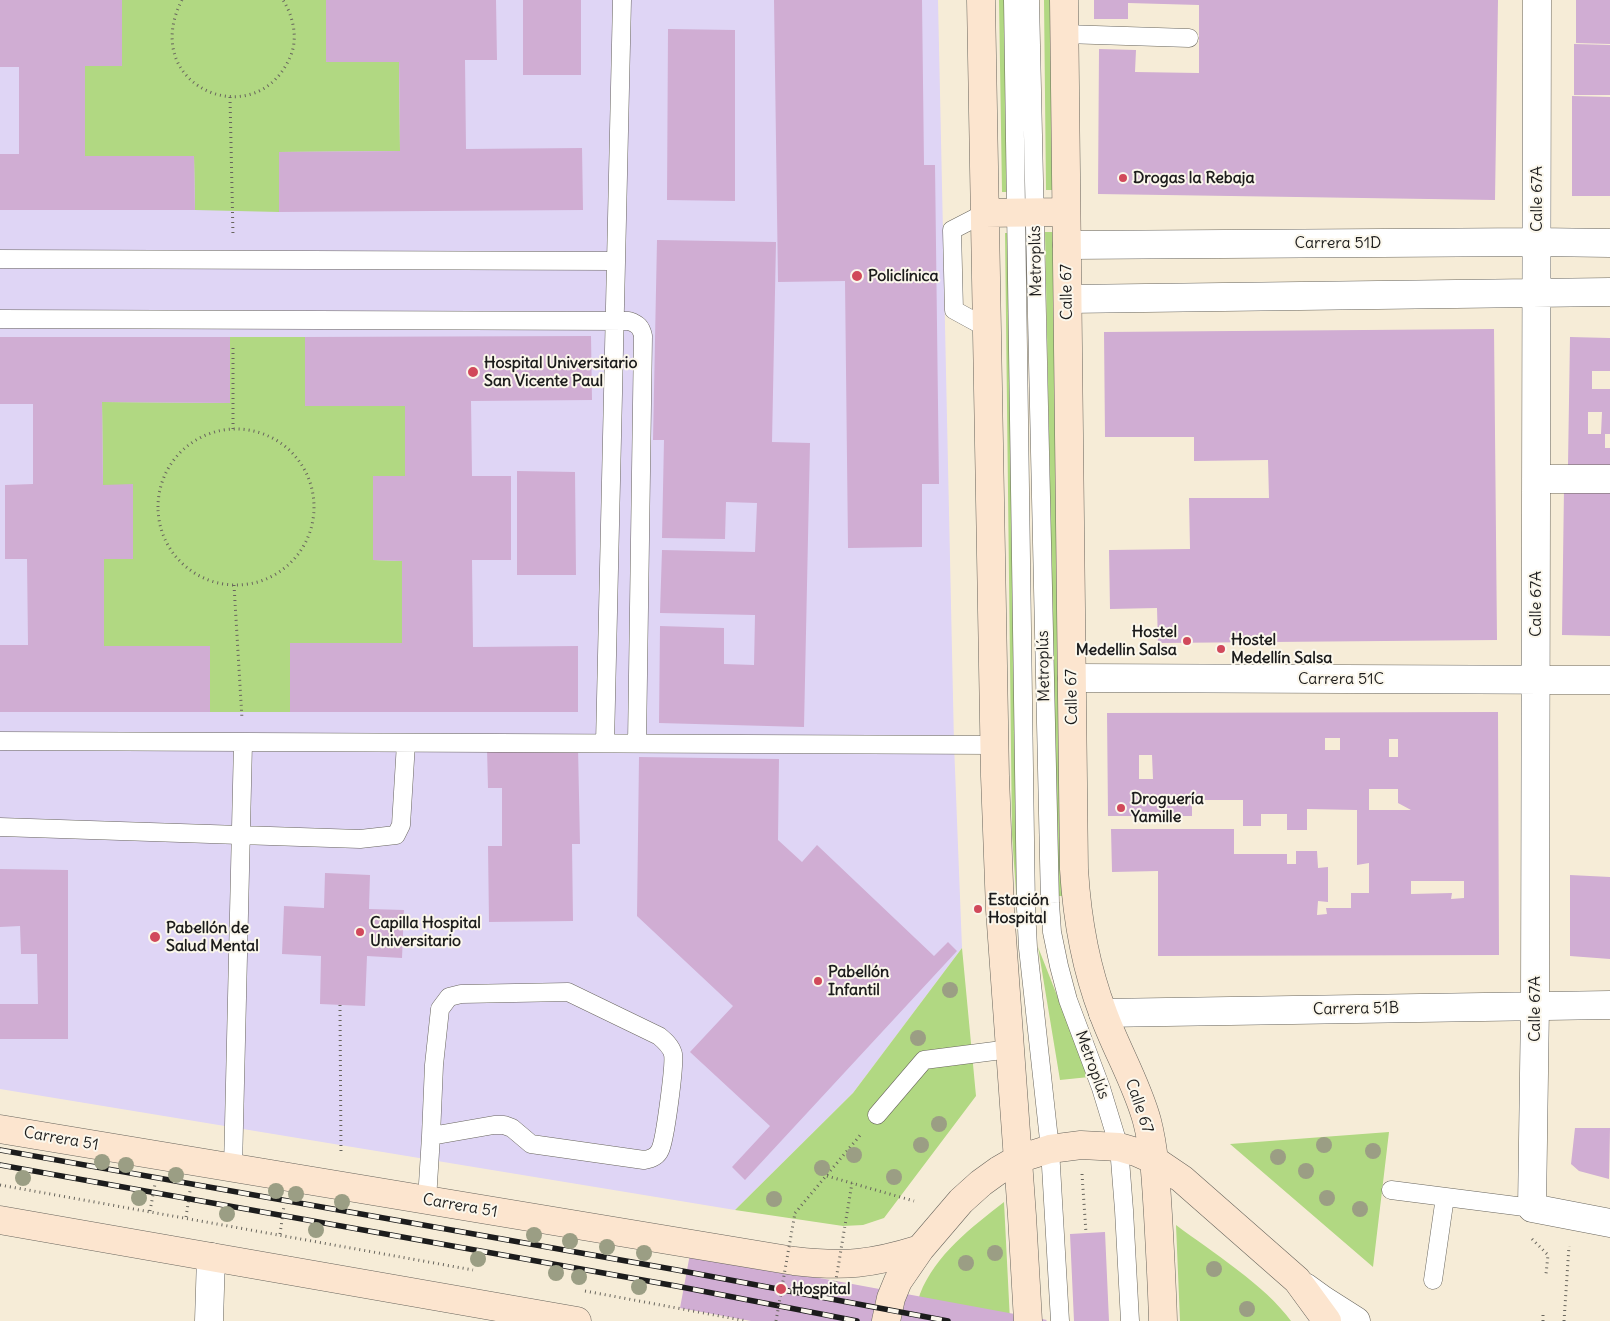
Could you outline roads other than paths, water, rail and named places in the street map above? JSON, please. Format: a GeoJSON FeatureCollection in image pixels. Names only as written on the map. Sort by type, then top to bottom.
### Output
{"type":"FeatureCollection","features":[{"type":"Feature","properties":{"kind":"main road"},"geometry":{"type":"LineString","coordinates":[[980,0],[1000,910],[1028,1321]]}},
{"type":"Feature","properties":{"kind":"main road","name":"Calle 67"},"geometry":{"type":"LineString","coordinates":[[1064,0],[1074,869],[1076,904],[1090,978],[1144,1112],[1150,1137],[1154,1160],[1163,1321]]}},
{"type":"Feature","properties":{"kind":"main road"},"geometry":{"type":"LineString","coordinates":[[985,213],[1066,212]]}},
{"type":"Feature","properties":{"kind":"main road","name":"Carrera 51"},"geometry":{"type":"LineString","coordinates":[[0,1129],[761,1256],[821,1264],[864,1263],[891,1258],[920,1249]]}},
{"type":"Feature","properties":{"kind":"main road"},"geometry":{"type":"LineString","coordinates":[[886,1321],[891,1298],[898,1281],[920,1249],[962,1201],[981,1183],[1018,1159],[1050,1149],[1081,1145],[1119,1148],[1154,1160],[1187,1184],[1297,1280],[1327,1321]]}},
{"type":"Feature","properties":{"kind":"main road"},"geometry":{"type":"LineString","coordinates":[[0,1220],[576,1321]]}},
{"type":"Feature","properties":{"kind":"street","name":"Calle 67A"},"geometry":{"type":"LineString","coordinates":[[1532,1208],[1535,1006],[1537,0]]}},
{"type":"Feature","properties":{"kind":"street","name":"Carrera 51D"},"geometry":{"type":"LineString","coordinates":[[1067,245],[1610,243]]}},
{"type":"Feature","properties":{"kind":"street"},"geometry":{"type":"LineString","coordinates":[[1068,299],[1610,292]]}},
{"type":"Feature","properties":{"kind":"street"},"geometry":{"type":"LineString","coordinates":[[1536,479],[1610,479]]}},
{"type":"Feature","properties":{"kind":"street","name":"Carrera 51C"},"geometry":{"type":"LineString","coordinates":[[1072,678],[1610,680]]}},
{"type":"Feature","properties":{"kind":"street","name":"Carrera 51B"},"geometry":{"type":"LineString","coordinates":[[1103,1013],[1610,1004]]}},
{"type":"Feature","properties":{"kind":"street"},"geometry":{"type":"LineString","coordinates":[[1532,1208],[1610,1223]]}},
{"type":"Feature","properties":{"kind":"street"},"geometry":{"type":"LineString","coordinates":[[209,1321],[210,1257]]}},
{"type":"Feature","properties":{"kind":"street"},"geometry":{"type":"LineString","coordinates":[[1297,1280],[1323,1300],[1356,1321]]}},
{"type":"Feature","properties":{"kind":"lane"},"geometry":{"type":"LineString","coordinates":[[605,743],[622,0]]}},
{"type":"Feature","properties":{"kind":"lane","name":"Metroplús"},"geometry":{"type":"LineString","coordinates":[[1013,0],[1025,212],[1051,922],[1059,966],[1068,1000],[1102,1088],[1119,1148],[1130,1321]]}},
{"type":"Feature","properties":{"kind":"lane","name":"Metroplús"},"geometry":{"type":"LineString","coordinates":[[1030,0],[1025,212],[1026,908],[1028,948],[1050,1149],[1060,1321]]}},
{"type":"Feature","properties":{"kind":"lane"},"geometry":{"type":"LineString","coordinates":[[1064,34],[1189,38]]}},
{"type":"Feature","properties":{"kind":"lane"},"geometry":{"type":"LineString","coordinates":[[0,259],[616,261]]}},
{"type":"Feature","properties":{"kind":"lane"},"geometry":{"type":"LineString","coordinates":[[0,319],[629,321],[636,323],[641,329],[643,336],[636,743]]}},
{"type":"Feature","properties":{"kind":"lane"},"geometry":{"type":"LineString","coordinates":[[0,741],[995,745]]}},
{"type":"Feature","properties":{"kind":"lane"},"geometry":{"type":"LineString","coordinates":[[233,1168],[243,743]]}},
{"type":"Feature","properties":{"kind":"lane"},"geometry":{"type":"LineString","coordinates":[[0,827],[241,834],[360,840],[396,835],[402,825],[406,743]]}},
{"type":"Feature","properties":{"kind":"lane"},"geometry":{"type":"LineString","coordinates":[[426,1200],[434,1065],[440,1009],[448,997],[455,995],[568,992],[659,1036],[668,1044],[673,1055],[669,1106],[661,1148],[656,1156],[650,1159],[644,1160],[531,1144],[512,1128],[504,1125],[431,1136]]}},
{"type":"Feature","properties":{"kind":"lane"},"geometry":{"type":"LineString","coordinates":[[877,1115],[924,1060],[1010,1049]]}},
{"type":"Feature","properties":{"kind":"lane"},"geometry":{"type":"LineString","coordinates":[[1391,1190],[1532,1208]]}},
{"type":"Feature","properties":{"kind":"lane"},"geometry":{"type":"LineString","coordinates":[[1433,1280],[1445,1197]]}},
{"type":"Feature","properties":{"kind":"railway"},"geometry":{"type":"LineString","coordinates":[[0,1150],[677,1270],[948,1321]]}},
{"type":"Feature","properties":{"kind":"railway"},"geometry":{"type":"LineString","coordinates":[[0,1165],[676,1286],[857,1321]]}},
{"type":"Feature","properties":{"kind":"place","name":"Drogas la Rebaja"},"geometry":{"type":"Point","coordinates":[1123,178]}},
{"type":"Feature","properties":{"kind":"place","name":"Policlínica"},"geometry":{"type":"Point","coordinates":[857,276]}},
{"type":"Feature","properties":{"kind":"place","name":"Hospital Universitario San Vicente Paul"},"geometry":{"type":"Point","coordinates":[473,372]}},
{"type":"Feature","properties":{"kind":"place","name":"Hostel Medellin Salsa"},"geometry":{"type":"Point","coordinates":[1187,641]}},
{"type":"Feature","properties":{"kind":"place","name":"Hostel Medellín Salsa"},"geometry":{"type":"Point","coordinates":[1221,649]}},
{"type":"Feature","properties":{"kind":"place","name":"Droguería Yamille"},"geometry":{"type":"Point","coordinates":[1121,808]}},
{"type":"Feature","properties":{"kind":"place","name":"Estación Hospital"},"geometry":{"type":"Point","coordinates":[978,909]}},
{"type":"Feature","properties":{"kind":"place","name":"Capilla Hospital Universitario"},"geometry":{"type":"Point","coordinates":[360,932]}},
{"type":"Feature","properties":{"kind":"place","name":"Pabellón de Salud Mental"},"geometry":{"type":"Point","coordinates":[155,937]}},
{"type":"Feature","properties":{"kind":"place","name":"Pabellón Infantil"},"geometry":{"type":"Point","coordinates":[818,981]}},
{"type":"Feature","properties":{"kind":"place","name":"Hospital"},"geometry":{"type":"Point","coordinates":[781,1289]}}]}
